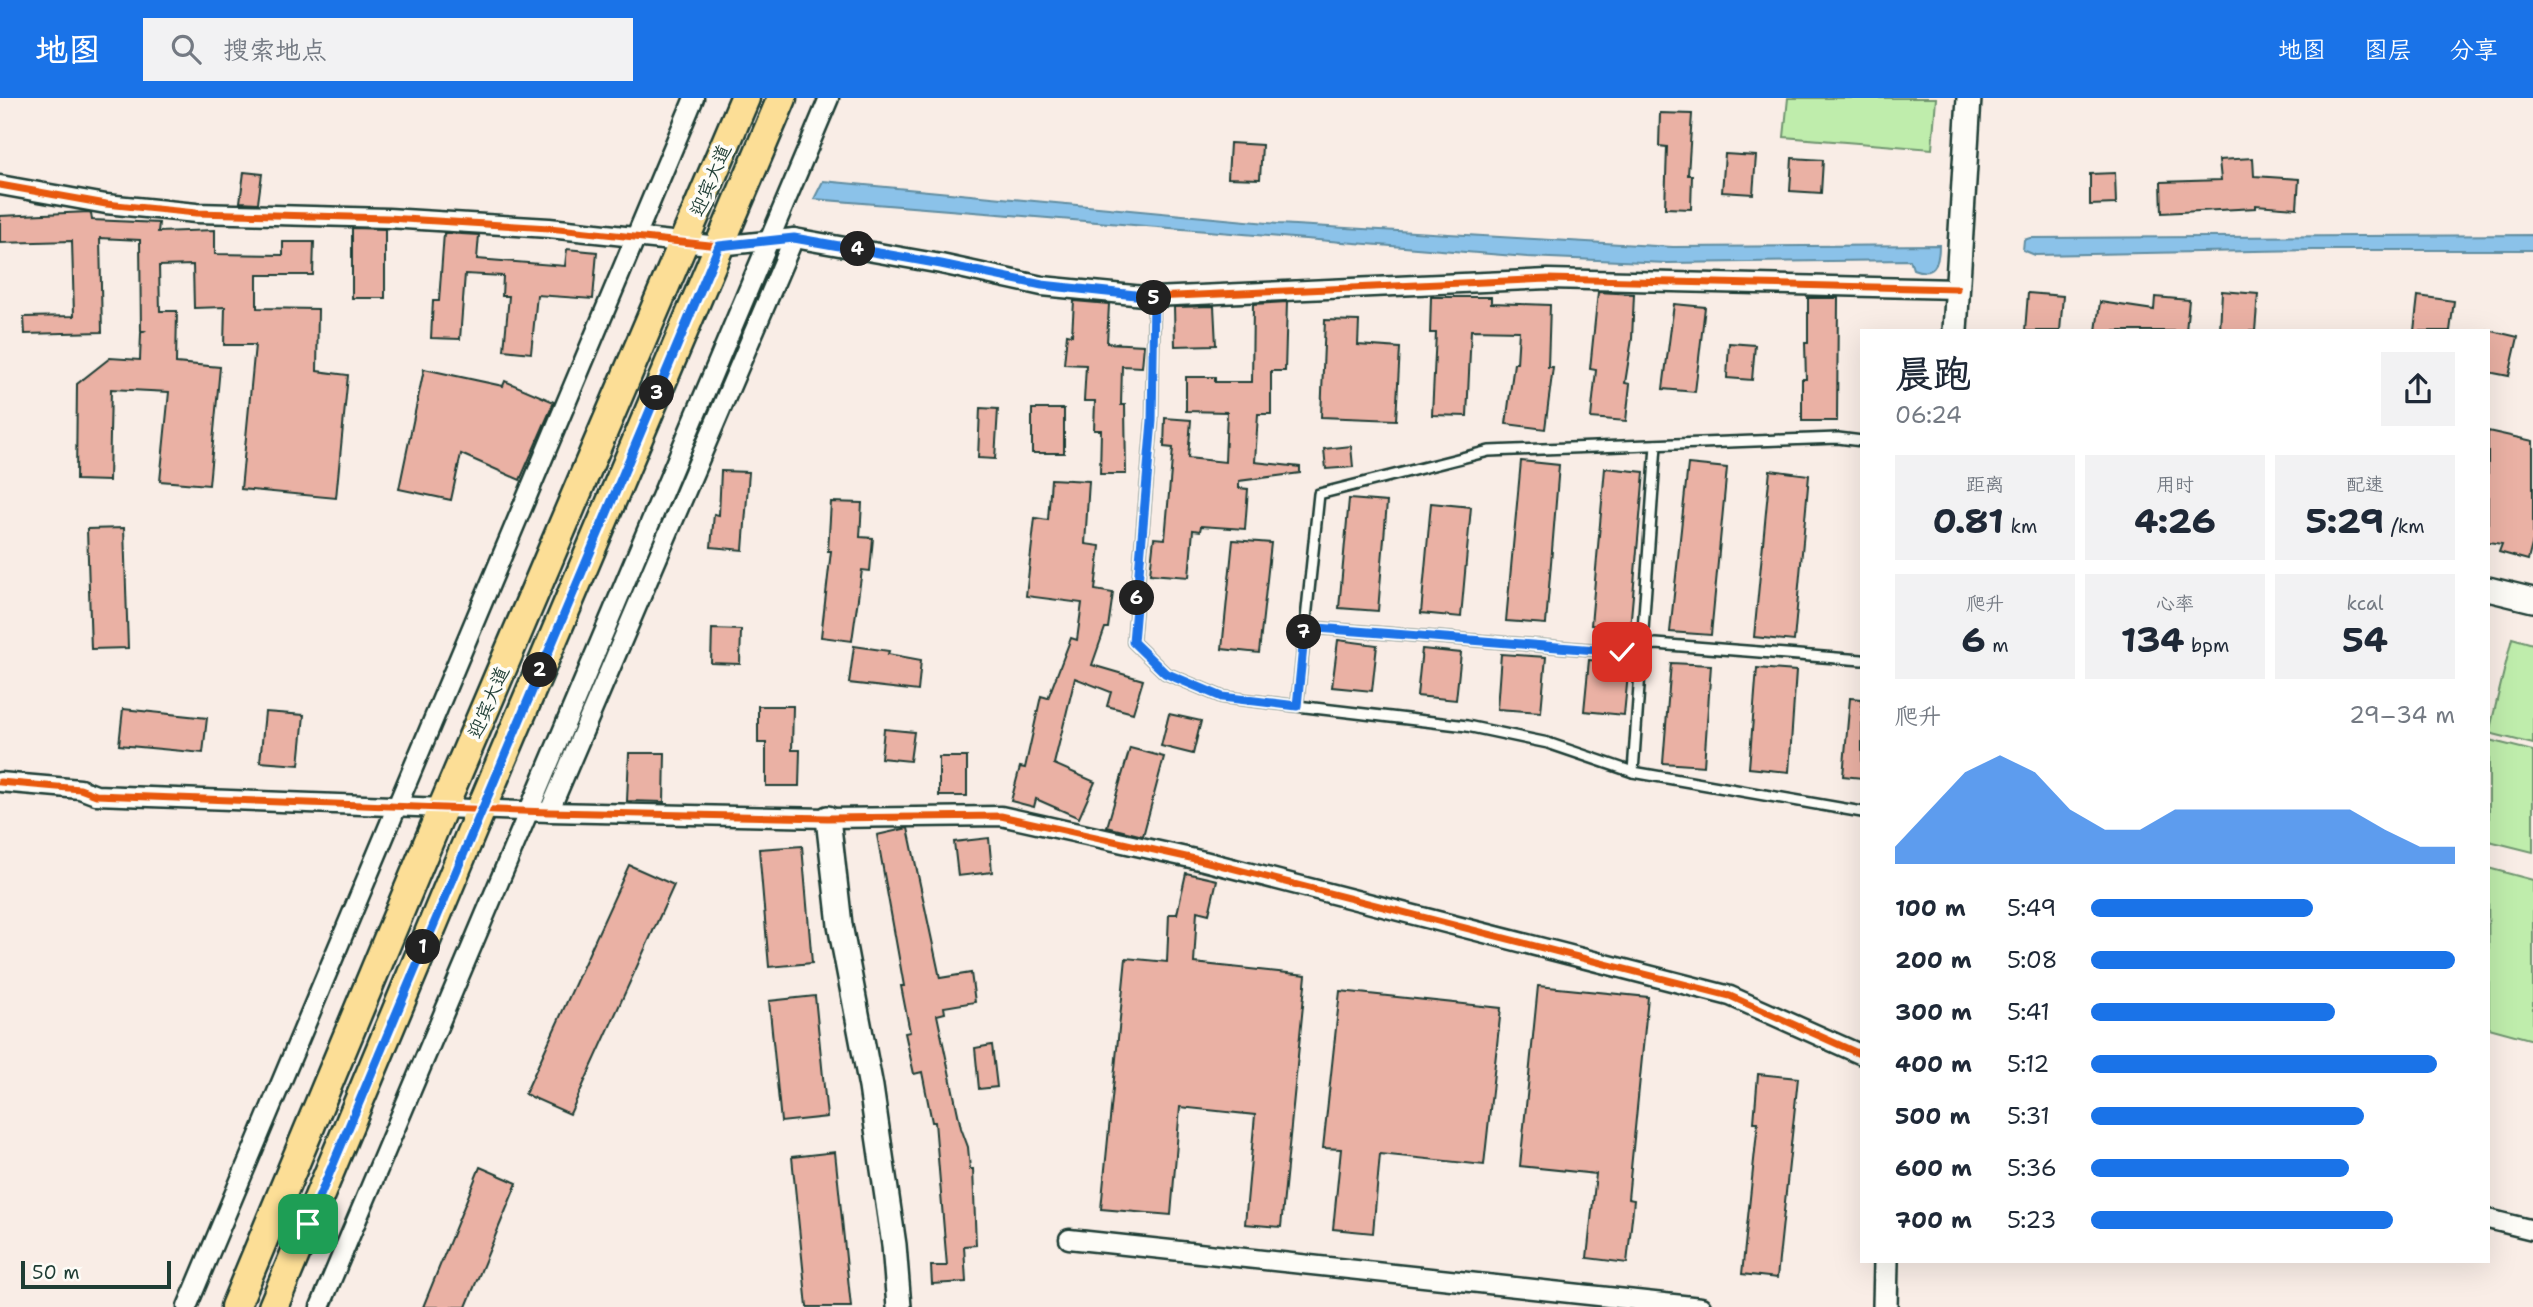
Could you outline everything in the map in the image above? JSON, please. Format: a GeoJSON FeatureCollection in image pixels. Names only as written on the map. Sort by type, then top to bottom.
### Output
{"type":"FeatureCollection","features":[{"type":"Feature","properties":{"kind":"main road","name":"迎宾大道"},"geometry":{"type":"LineString","coordinates":[[235,1307],[443,807],[745,98]]}},
{"type":"Feature","properties":{"kind":"main road","name":"迎宾大道"},"geometry":{"type":"LineString","coordinates":[[273,1307],[782,98]]}},
{"type":"Feature","properties":{"kind":"street"},"geometry":{"type":"LineString","coordinates":[[187,1307],[694,98]]}},
{"type":"Feature","properties":{"kind":"street"},"geometry":{"type":"LineString","coordinates":[[320,1307],[829,98]]}},
{"type":"Feature","properties":{"kind":"street"},"geometry":{"type":"LineString","coordinates":[[1955,329],[1969,98]]}},
{"type":"Feature","properties":{"kind":"street"},"geometry":{"type":"LineString","coordinates":[[0,185],[106,204],[196,213],[401,219],[549,228],[685,240],[719,246],[794,238],[1042,285],[1154,297],[1548,279],[1957,289]]}},
{"type":"Feature","properties":{"kind":"street"},"geometry":{"type":"LineString","coordinates":[[549,812],[794,238]]}},
{"type":"Feature","properties":{"kind":"street"},"geometry":{"type":"LineString","coordinates":[[2490,589],[2533,600]]}},
{"type":"Feature","properties":{"kind":"street"},"geometry":{"type":"LineString","coordinates":[[0,782],[80,789],[96,795],[549,812],[828,818],[1001,816],[1190,858],[1730,996],[1860,1054]]}},
{"type":"Feature","properties":{"kind":"street"},"geometry":{"type":"LineString","coordinates":[[828,818],[839,925],[872,1087],[894,1245],[899,1307]]}},
{"type":"Feature","properties":{"kind":"street"},"geometry":{"type":"LineString","coordinates":[[2490,1219],[2533,1230]]}},
{"type":"Feature","properties":{"kind":"street"},"geometry":{"type":"LineString","coordinates":[[1069,1239],[1701,1307]]}},
{"type":"Feature","properties":{"kind":"street"},"geometry":{"type":"LineString","coordinates":[[1885,1307],[1886,1263]]}},
{"type":"Feature","properties":{"kind":"lane"},"geometry":{"type":"LineString","coordinates":[[1154,297],[1152,421],[1133,642],[1165,673],[1222,697],[1467,726],[1548,743],[1633,772],[1860,812]]}},
{"type":"Feature","properties":{"kind":"lane"},"geometry":{"type":"LineString","coordinates":[[1297,706],[1319,494],[1489,451],[1838,438],[1860,441]]}},
{"type":"Feature","properties":{"kind":"lane"},"geometry":{"type":"LineString","coordinates":[[1633,772],[1639,648],[1656,445]]}},
{"type":"Feature","properties":{"kind":"lane"},"geometry":{"type":"LineString","coordinates":[[1305,627],[1622,652],[1656,645],[1860,660]]}},
{"type":"Feature","properties":{"kind":"green space"},"geometry":{"type":"Polygon","coordinates":[[[1788,98],[1936,98],[1932,149],[1784,137],[1788,98]]]}},
{"type":"Feature","properties":{"kind":"green space"},"geometry":{"type":"Polygon","coordinates":[[[2512,638],[2533,644],[2533,744],[2490,733],[2512,638]]]}},
{"type":"Feature","properties":{"kind":"green space"},"geometry":{"type":"Polygon","coordinates":[[[2490,740],[2533,751],[2533,852],[2490,841],[2490,740]]]}},
{"type":"Feature","properties":{"kind":"green space"},"geometry":{"type":"Polygon","coordinates":[[[2490,869],[2533,880],[2533,1040],[2490,1028],[2490,869]]]}},
{"type":"Feature","properties":{"kind":"water"},"geometry":{"type":"Polygon","coordinates":[[[823,181],[1278,224],[1673,247],[1939,245],[1939,252],[1934,267],[1926,271],[1913,269],[1910,260],[1667,263],[1527,257],[814,199],[823,181]]]}},
{"type":"Feature","properties":{"kind":"water"},"geometry":{"type":"Polygon","coordinates":[[[2533,235],[2533,250],[2314,250],[2035,255],[2023,250],[2024,240],[2030,238],[2533,235]]]}},
{"type":"Feature","properties":{"kind":"building"},"geometry":{"type":"Polygon","coordinates":[[[1660,113],[1692,114],[1688,175],[1692,175],[1691,209],[1665,208],[1667,147],[1659,146],[1660,113]]]}},
{"type":"Feature","properties":{"kind":"building"},"geometry":{"type":"Polygon","coordinates":[[[1230,143],[1262,145],[1260,179],[1228,178],[1230,143]]]}},
{"type":"Feature","properties":{"kind":"building"},"geometry":{"type":"Polygon","coordinates":[[[1725,154],[1756,156],[1753,194],[1722,192],[1725,154]]]}},
{"type":"Feature","properties":{"kind":"building"},"geometry":{"type":"Polygon","coordinates":[[[1792,158],[1823,160],[1821,193],[1790,191],[1792,158]]]}},
{"type":"Feature","properties":{"kind":"building"},"geometry":{"type":"Polygon","coordinates":[[[2253,158],[2254,176],[2299,179],[2297,208],[2256,205],[2256,208],[2162,213],[2161,182],[2221,180],[2219,160],[2253,158]]]}},
{"type":"Feature","properties":{"kind":"building"},"geometry":{"type":"Polygon","coordinates":[[[244,172],[262,174],[258,203],[240,202],[244,172]]]}},
{"type":"Feature","properties":{"kind":"building"},"geometry":{"type":"Polygon","coordinates":[[[2115,173],[2116,204],[2090,205],[2090,174],[2115,173]]]}},
{"type":"Feature","properties":{"kind":"building"},"geometry":{"type":"Polygon","coordinates":[[[89,212],[92,220],[159,223],[158,232],[215,230],[215,254],[283,255],[283,242],[314,242],[313,275],[257,275],[257,308],[318,309],[317,371],[348,375],[336,498],[241,489],[255,345],[224,345],[225,307],[194,308],[193,265],[159,266],[160,311],[177,311],[176,363],[220,367],[209,485],[160,481],[169,392],[111,389],[109,481],[76,480],[77,384],[110,358],[140,360],[141,333],[144,331],[141,331],[140,240],[100,238],[102,332],[25,334],[24,317],[74,316],[72,241],[0,243],[0,216],[89,212]]]}},
{"type":"Feature","properties":{"kind":"building"},"geometry":{"type":"Polygon","coordinates":[[[352,228],[385,229],[385,298],[352,298],[352,228]]]}},
{"type":"Feature","properties":{"kind":"building"},"geometry":{"type":"Polygon","coordinates":[[[444,233],[479,235],[477,259],[565,266],[567,249],[597,252],[593,299],[537,295],[531,353],[504,350],[509,296],[502,296],[503,276],[465,274],[460,339],[431,338],[433,301],[439,301],[444,233]]]}},
{"type":"Feature","properties":{"kind":"building"},"geometry":{"type":"Polygon","coordinates":[[[2222,291],[2258,294],[2255,329],[2220,329],[2222,291]]]}},
{"type":"Feature","properties":{"kind":"building"},"geometry":{"type":"Polygon","coordinates":[[[1598,292],[1634,294],[1632,339],[1625,383],[1630,384],[1626,421],[1591,418],[1596,370],[1590,369],[1598,292]]]}},
{"type":"Feature","properties":{"kind":"building"},"geometry":{"type":"Polygon","coordinates":[[[2028,293],[2063,296],[2060,329],[2025,329],[2028,293]]]}},
{"type":"Feature","properties":{"kind":"building"},"geometry":{"type":"Polygon","coordinates":[[[2418,296],[2454,301],[2450,329],[2414,329],[2418,296]]]}},
{"type":"Feature","properties":{"kind":"building"},"geometry":{"type":"Polygon","coordinates":[[[1431,297],[1491,297],[1491,303],[1550,305],[1548,367],[1553,367],[1545,429],[1506,424],[1514,363],[1517,363],[1519,331],[1471,330],[1467,416],[1432,415],[1436,333],[1430,333],[1431,297]]]}},
{"type":"Feature","properties":{"kind":"building"},"geometry":{"type":"Polygon","coordinates":[[[2155,297],[2189,300],[2186,329],[2096,329],[2100,302],[2154,310],[2155,297]]]}},
{"type":"Feature","properties":{"kind":"building"},"geometry":{"type":"Polygon","coordinates":[[[1808,298],[1838,298],[1837,421],[1802,421],[1802,379],[1806,379],[1805,343],[1808,343],[1808,298]]]}},
{"type":"Feature","properties":{"kind":"building"},"geometry":{"type":"Polygon","coordinates":[[[1074,301],[1109,304],[1107,343],[1144,345],[1142,367],[1122,366],[1121,405],[1125,405],[1126,474],[1100,474],[1101,430],[1094,430],[1095,401],[1084,401],[1086,365],[1064,364],[1067,334],[1072,335],[1074,301]]]}},
{"type":"Feature","properties":{"kind":"building"},"geometry":{"type":"Polygon","coordinates":[[[1287,302],[1285,371],[1271,371],[1271,414],[1258,414],[1255,462],[1300,467],[1300,473],[1239,481],[1239,488],[1248,489],[1245,529],[1201,526],[1200,531],[1193,530],[1189,577],[1150,574],[1154,538],[1165,539],[1173,448],[1164,447],[1165,418],[1191,420],[1188,458],[1225,462],[1227,412],[1186,411],[1186,377],[1215,377],[1215,382],[1252,382],[1253,304],[1287,302]]]}},
{"type":"Feature","properties":{"kind":"building"},"geometry":{"type":"Polygon","coordinates":[[[1674,304],[1705,307],[1695,392],[1663,389],[1674,304]]]}},
{"type":"Feature","properties":{"kind":"building"},"geometry":{"type":"Polygon","coordinates":[[[1214,306],[1216,345],[1175,346],[1174,307],[1214,306]]]}},
{"type":"Feature","properties":{"kind":"building"},"geometry":{"type":"Polygon","coordinates":[[[1325,320],[1359,321],[1358,345],[1400,348],[1396,420],[1321,417],[1325,320]]]}},
{"type":"Feature","properties":{"kind":"building"},"geometry":{"type":"Polygon","coordinates":[[[2490,330],[2518,337],[2509,376],[2490,372],[2490,330]]]}},
{"type":"Feature","properties":{"kind":"building"},"geometry":{"type":"Polygon","coordinates":[[[1729,343],[1755,345],[1752,380],[1727,378],[1729,343]]]}},
{"type":"Feature","properties":{"kind":"building"},"geometry":{"type":"Polygon","coordinates":[[[424,369],[503,386],[505,381],[554,402],[520,480],[461,454],[451,500],[399,489],[424,369]]]}},
{"type":"Feature","properties":{"kind":"building"},"geometry":{"type":"Polygon","coordinates":[[[980,408],[998,409],[995,459],[978,458],[980,408]]]}},
{"type":"Feature","properties":{"kind":"building"},"geometry":{"type":"Polygon","coordinates":[[[1032,409],[1064,409],[1064,453],[1032,453],[1032,409]]]}},
{"type":"Feature","properties":{"kind":"building"},"geometry":{"type":"Polygon","coordinates":[[[2490,431],[2533,441],[2533,541],[2528,560],[2499,552],[2502,544],[2490,542],[2490,431]]]}},
{"type":"Feature","properties":{"kind":"building"},"geometry":{"type":"Polygon","coordinates":[[[1351,446],[1353,467],[1326,469],[1324,449],[1351,446]]]}},
{"type":"Feature","properties":{"kind":"building"},"geometry":{"type":"Polygon","coordinates":[[[1521,461],[1559,465],[1546,624],[1506,621],[1521,461]]]}},
{"type":"Feature","properties":{"kind":"building"},"geometry":{"type":"Polygon","coordinates":[[[1688,464],[1727,468],[1711,635],[1670,632],[1688,464]]]}},
{"type":"Feature","properties":{"kind":"building"},"geometry":{"type":"Polygon","coordinates":[[[1605,468],[1644,472],[1630,629],[1591,625],[1605,468]]]}},
{"type":"Feature","properties":{"kind":"building"},"geometry":{"type":"Polygon","coordinates":[[[1770,470],[1809,475],[1794,641],[1754,637],[1770,470]]]}},
{"type":"Feature","properties":{"kind":"building"},"geometry":{"type":"Polygon","coordinates":[[[721,471],[749,472],[743,550],[711,547],[714,514],[719,515],[721,471]]]}},
{"type":"Feature","properties":{"kind":"building"},"geometry":{"type":"Polygon","coordinates":[[[1051,479],[1089,481],[1085,544],[1100,546],[1095,590],[1113,593],[1108,628],[1105,628],[1092,665],[1143,680],[1133,713],[1107,706],[1111,692],[1075,678],[1054,764],[1095,782],[1079,818],[1036,799],[1034,807],[1011,801],[1020,767],[1025,768],[1041,696],[1048,698],[1071,638],[1077,640],[1082,603],[1026,596],[1035,518],[1048,520],[1051,479]]]}},
{"type":"Feature","properties":{"kind":"building"},"geometry":{"type":"Polygon","coordinates":[[[1349,499],[1387,502],[1378,611],[1339,608],[1349,499]]]}},
{"type":"Feature","properties":{"kind":"building"},"geometry":{"type":"Polygon","coordinates":[[[831,502],[862,503],[860,537],[873,538],[870,571],[862,570],[852,641],[821,637],[831,551],[828,551],[831,502]]]}},
{"type":"Feature","properties":{"kind":"building"},"geometry":{"type":"Polygon","coordinates":[[[1431,503],[1471,507],[1461,617],[1421,613],[1431,503]]]}},
{"type":"Feature","properties":{"kind":"building"},"geometry":{"type":"Polygon","coordinates":[[[124,528],[128,648],[91,649],[87,529],[124,528]]]}},
{"type":"Feature","properties":{"kind":"building"},"geometry":{"type":"Polygon","coordinates":[[[1233,540],[1271,543],[1259,653],[1222,649],[1233,540]]]}},
{"type":"Feature","properties":{"kind":"building"},"geometry":{"type":"Polygon","coordinates":[[[712,629],[741,630],[740,664],[711,663],[712,629]]]}},
{"type":"Feature","properties":{"kind":"building"},"geometry":{"type":"Polygon","coordinates":[[[1338,640],[1377,645],[1372,691],[1332,687],[1338,640]]]}},
{"type":"Feature","properties":{"kind":"building"},"geometry":{"type":"Polygon","coordinates":[[[854,646],[889,651],[888,654],[921,660],[918,691],[849,683],[854,646]]]}},
{"type":"Feature","properties":{"kind":"building"},"geometry":{"type":"Polygon","coordinates":[[[1422,649],[1461,653],[1456,700],[1417,696],[1422,649]]]}},
{"type":"Feature","properties":{"kind":"building"},"geometry":{"type":"Polygon","coordinates":[[[1501,654],[1546,657],[1541,712],[1497,709],[1501,654]]]}},
{"type":"Feature","properties":{"kind":"building"},"geometry":{"type":"Polygon","coordinates":[[[1589,660],[1629,664],[1624,715],[1584,711],[1589,660]]]}},
{"type":"Feature","properties":{"kind":"building"},"geometry":{"type":"Polygon","coordinates":[[[1671,663],[1711,665],[1704,766],[1663,763],[1671,663]]]}},
{"type":"Feature","properties":{"kind":"building"},"geometry":{"type":"Polygon","coordinates":[[[1757,668],[1796,671],[1789,772],[1749,768],[1757,668]]]}},
{"type":"Feature","properties":{"kind":"building"},"geometry":{"type":"Polygon","coordinates":[[[1850,698],[1860,699],[1860,778],[1843,776],[1850,698]]]}},
{"type":"Feature","properties":{"kind":"building"},"geometry":{"type":"Polygon","coordinates":[[[758,706],[793,706],[792,750],[800,750],[799,786],[766,786],[766,743],[758,743],[758,706]]]}},
{"type":"Feature","properties":{"kind":"building"},"geometry":{"type":"Polygon","coordinates":[[[123,709],[207,718],[203,753],[119,745],[123,709]]]}},
{"type":"Feature","properties":{"kind":"building"},"geometry":{"type":"Polygon","coordinates":[[[265,712],[304,715],[299,765],[260,762],[265,712]]]}},
{"type":"Feature","properties":{"kind":"building"},"geometry":{"type":"Polygon","coordinates":[[[1169,714],[1201,721],[1193,754],[1161,746],[1169,714]]]}},
{"type":"Feature","properties":{"kind":"building"},"geometry":{"type":"Polygon","coordinates":[[[884,729],[914,732],[910,761],[881,758],[884,729]]]}},
{"type":"Feature","properties":{"kind":"building"},"geometry":{"type":"Polygon","coordinates":[[[1130,748],[1164,757],[1143,836],[1107,827],[1130,748]]]}},
{"type":"Feature","properties":{"kind":"building"},"geometry":{"type":"Polygon","coordinates":[[[629,753],[665,753],[664,802],[627,801],[629,753]]]}},
{"type":"Feature","properties":{"kind":"building"},"geometry":{"type":"Polygon","coordinates":[[[939,757],[967,757],[967,796],[939,796],[939,757]]]}},
{"type":"Feature","properties":{"kind":"building"},"geometry":{"type":"Polygon","coordinates":[[[908,828],[940,978],[971,973],[975,1002],[944,1007],[945,1013],[937,1015],[961,1128],[968,1147],[970,1169],[973,1169],[976,1245],[964,1246],[966,1282],[932,1284],[931,1266],[947,1266],[935,1122],[932,1122],[922,1072],[914,1074],[905,1033],[910,1032],[901,986],[904,986],[877,835],[908,828]]]}},
{"type":"Feature","properties":{"kind":"building"},"geometry":{"type":"Polygon","coordinates":[[[989,838],[992,872],[958,876],[954,842],[989,838]]]}},
{"type":"Feature","properties":{"kind":"building"},"geometry":{"type":"Polygon","coordinates":[[[802,846],[812,963],[769,967],[759,849],[802,846]]]}},
{"type":"Feature","properties":{"kind":"building"},"geometry":{"type":"Polygon","coordinates":[[[629,865],[674,885],[570,1114],[525,1094],[629,865]]]}},
{"type":"Feature","properties":{"kind":"building"},"geometry":{"type":"Polygon","coordinates":[[[1186,873],[1217,880],[1209,914],[1197,911],[1194,963],[1306,975],[1281,1227],[1245,1224],[1255,1115],[1180,1107],[1171,1215],[1101,1209],[1126,958],[1167,962],[1169,914],[1177,914],[1186,873]]]}},
{"type":"Feature","properties":{"kind":"building"},"geometry":{"type":"Polygon","coordinates":[[[1538,986],[1648,997],[1628,1199],[1634,1200],[1627,1263],[1587,1258],[1596,1174],[1520,1166],[1538,986]]]}},
{"type":"Feature","properties":{"kind":"building"},"geometry":{"type":"Polygon","coordinates":[[[1340,991],[1501,1008],[1484,1165],[1380,1154],[1373,1233],[1333,1229],[1341,1149],[1323,1148],[1340,991]]]}},
{"type":"Feature","properties":{"kind":"building"},"geometry":{"type":"Polygon","coordinates":[[[815,996],[827,1117],[781,1122],[769,1001],[815,996]]]}},
{"type":"Feature","properties":{"kind":"building"},"geometry":{"type":"Polygon","coordinates":[[[992,1045],[997,1087],[979,1089],[975,1048],[992,1045]]]}},
{"type":"Feature","properties":{"kind":"building"},"geometry":{"type":"Polygon","coordinates":[[[1758,1074],[1798,1078],[1777,1278],[1742,1274],[1758,1122],[1754,1122],[1758,1074]]]}},
{"type":"Feature","properties":{"kind":"building"},"geometry":{"type":"Polygon","coordinates":[[[835,1152],[851,1307],[807,1307],[792,1157],[835,1152]]]}},
{"type":"Feature","properties":{"kind":"building"},"geometry":{"type":"Polygon","coordinates":[[[480,1167],[517,1183],[466,1307],[423,1307],[480,1167]]]}},
{"type":"Feature","properties":{"kind":"cycle path"},"geometry":{"type":"LineString","coordinates":[[0,185],[106,204],[196,213],[388,218],[549,228],[719,246],[794,238],[941,264],[1042,286],[1154,297],[1548,279],[1957,289]]}},
{"type":"Feature","properties":{"kind":"cycle path"},"geometry":{"type":"LineString","coordinates":[[0,782],[80,789],[96,795],[549,812],[828,818],[1001,816],[1204,861],[1730,996],[1860,1054]]}},
{"type":"Feature","properties":{"kind":"route"},"geometry":{"type":"LineString","coordinates":[[308,1224],[719,246],[794,238],[1042,285],[1154,297],[1152,421],[1133,642],[1165,673],[1222,697],[1297,706],[1305,627],[1622,652]]}}]}
